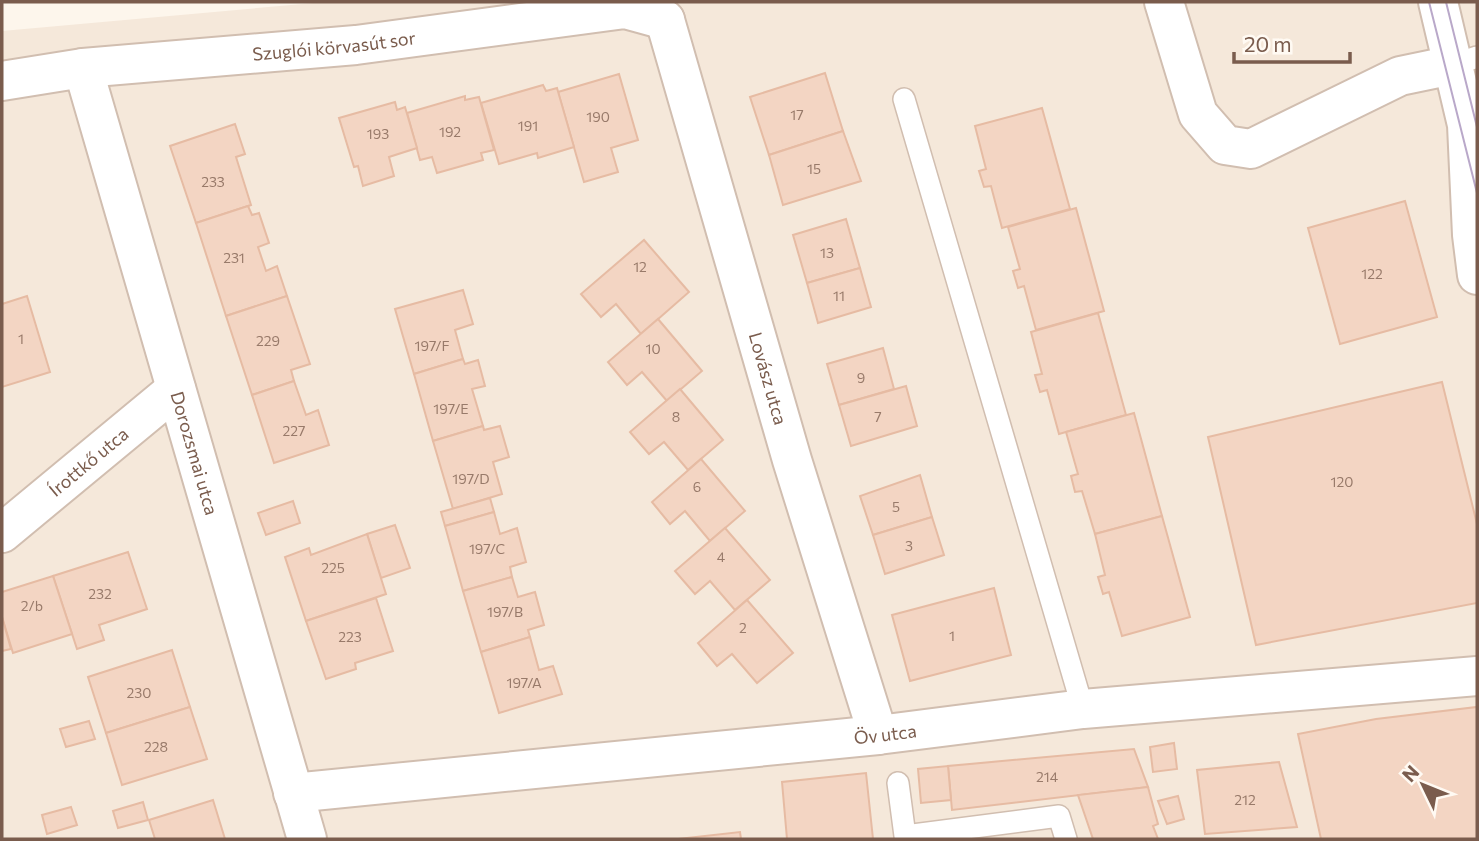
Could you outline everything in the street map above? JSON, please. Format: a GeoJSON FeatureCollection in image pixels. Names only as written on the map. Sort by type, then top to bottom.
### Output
{"type":"FeatureCollection","features":[{"type":"Feature","properties":{"kind":"street"},"geometry":{"type":"LineString","coordinates":[[1164,2],[1198,114],[1225,145],[1251,149],[1400,76],[1465,61]]}},
{"type":"Feature","properties":{"kind":"street"},"geometry":{"type":"LineString","coordinates":[[1438,2],[1465,61],[1472,135],[1472,235],[1477,275]]}},
{"type":"Feature","properties":{"kind":"street","name":"Szuglói körvasút sor"},"geometry":{"type":"LineString","coordinates":[[2,81],[83,68],[356,45],[625,9],[675,11]]}},
{"type":"Feature","properties":{"kind":"street","name":"Lovász utca"},"geometry":{"type":"LineString","coordinates":[[675,11],[792,460],[878,735]]}},
{"type":"Feature","properties":{"kind":"street","name":"Dorozsmai utca"},"geometry":{"type":"LineString","coordinates":[[83,68],[307,839]]}},
{"type":"Feature","properties":{"kind":"street","name":"Írottkő utca"},"geometry":{"type":"LineString","coordinates":[[2,533],[176,388]]}},
{"type":"Feature","properties":{"kind":"street","name":"Öv utca"},"geometry":{"type":"LineString","coordinates":[[293,793],[878,735],[1083,709],[1477,676]]}},
{"type":"Feature","properties":{"kind":"lane"},"geometry":{"type":"LineString","coordinates":[[904,99],[1083,709]]}},
{"type":"Feature","properties":{"kind":"lane"},"geometry":{"type":"LineString","coordinates":[[1472,135],[1477,163]]}},
{"type":"Feature","properties":{"kind":"lane"},"geometry":{"type":"LineString","coordinates":[[898,783],[905,836],[1059,816],[1066,839]]}},
{"type":"Feature","properties":{"kind":"shaded area"},"geometry":{"type":"Polygon","coordinates":[[[325,2],[1477,2],[1477,839],[2,839],[2,31],[325,2]]]}},
{"type":"Feature","properties":{"kind":"building"},"geometry":{"type":"Polygon","coordinates":[[[825,73],[843,131],[769,155],[750,97],[825,73]]]}},
{"type":"Feature","properties":{"kind":"building"},"geometry":{"type":"Polygon","coordinates":[[[619,74],[638,140],[611,148],[618,172],[584,182],[558,92],[619,74]]]}},
{"type":"Feature","properties":{"kind":"building"},"geometry":{"type":"Polygon","coordinates":[[[543,85],[546,91],[557,88],[574,147],[538,158],[537,153],[499,164],[481,103],[543,85]]]}},
{"type":"Feature","properties":{"kind":"building"},"geometry":{"type":"Polygon","coordinates":[[[465,96],[465,100],[479,97],[494,150],[481,153],[483,160],[437,173],[432,157],[420,160],[407,113],[465,96]]]}},
{"type":"Feature","properties":{"kind":"building"},"geometry":{"type":"Polygon","coordinates":[[[395,102],[397,110],[405,107],[417,148],[389,157],[394,176],[363,186],[358,166],[354,167],[339,118],[395,102]]]}},
{"type":"Feature","properties":{"kind":"building"},"geometry":{"type":"Polygon","coordinates":[[[1042,108],[1070,209],[1002,228],[991,186],[984,187],[979,171],[986,169],[975,126],[1042,108]]]}},
{"type":"Feature","properties":{"kind":"building"},"geometry":{"type":"Polygon","coordinates":[[[235,124],[245,154],[236,157],[251,205],[196,223],[170,146],[235,124]]]}},
{"type":"Feature","properties":{"kind":"building"},"geometry":{"type":"Polygon","coordinates":[[[843,131],[861,181],[783,205],[769,155],[843,131]]]}},
{"type":"Feature","properties":{"kind":"building"},"geometry":{"type":"Polygon","coordinates":[[[1405,201],[1437,317],[1340,344],[1308,228],[1405,201]]]}},
{"type":"Feature","properties":{"kind":"building"},"geometry":{"type":"Polygon","coordinates":[[[248,206],[252,215],[259,213],[269,243],[258,247],[266,271],[277,266],[287,296],[226,316],[196,223],[248,206]]]}},
{"type":"Feature","properties":{"kind":"building"},"geometry":{"type":"Polygon","coordinates":[[[1076,208],[1104,311],[1036,330],[1024,286],[1018,288],[1013,271],[1020,269],[1008,227],[1076,208]]]}},
{"type":"Feature","properties":{"kind":"building"},"geometry":{"type":"Polygon","coordinates":[[[846,219],[860,268],[807,283],[793,235],[846,219]]]}},
{"type":"Feature","properties":{"kind":"building"},"geometry":{"type":"Polygon","coordinates":[[[644,240],[689,292],[641,334],[616,304],[601,317],[581,294],[644,240]]]}},
{"type":"Feature","properties":{"kind":"building"},"geometry":{"type":"Polygon","coordinates":[[[860,268],[871,307],[818,323],[807,283],[860,268]]]}},
{"type":"Feature","properties":{"kind":"building"},"geometry":{"type":"Polygon","coordinates":[[[463,290],[473,324],[455,330],[463,359],[414,374],[395,309],[463,290]]]}},
{"type":"Feature","properties":{"kind":"building"},"geometry":{"type":"Polygon","coordinates":[[[27,296],[50,372],[2,387],[2,304],[27,296]]]}},
{"type":"Feature","properties":{"kind":"building"},"geometry":{"type":"Polygon","coordinates":[[[287,296],[310,364],[291,370],[294,381],[252,395],[226,316],[287,296]]]}},
{"type":"Feature","properties":{"kind":"building"},"geometry":{"type":"Polygon","coordinates":[[[1098,313],[1126,415],[1059,434],[1047,390],[1040,392],[1035,375],[1042,374],[1031,332],[1098,313]]]}},
{"type":"Feature","properties":{"kind":"building"},"geometry":{"type":"Polygon","coordinates":[[[658,319],[702,371],[667,401],[642,372],[627,385],[608,362],[658,319]]]}},
{"type":"Feature","properties":{"kind":"building"},"geometry":{"type":"Polygon","coordinates":[[[883,348],[894,389],[839,405],[827,364],[883,348]]]}},
{"type":"Feature","properties":{"kind":"building"},"geometry":{"type":"Polygon","coordinates":[[[463,359],[465,364],[478,360],[485,386],[472,389],[483,426],[433,441],[414,374],[463,359]]]}},
{"type":"Feature","properties":{"kind":"building"},"geometry":{"type":"Polygon","coordinates":[[[294,381],[306,415],[318,410],[329,445],[274,463],[252,395],[294,381]]]}},
{"type":"Feature","properties":{"kind":"building"},"geometry":{"type":"Polygon","coordinates":[[[1442,382],[1477,524],[1477,603],[1256,645],[1208,437],[1442,382]]]}},
{"type":"Feature","properties":{"kind":"building"},"geometry":{"type":"Polygon","coordinates":[[[906,386],[917,426],[851,446],[839,405],[906,386]]]}},
{"type":"Feature","properties":{"kind":"building"},"geometry":{"type":"Polygon","coordinates":[[[680,389],[723,440],[688,470],[664,442],[649,454],[630,432],[680,389]]]}},
{"type":"Feature","properties":{"kind":"building"},"geometry":{"type":"Polygon","coordinates":[[[1134,413],[1162,516],[1095,534],[1082,491],[1075,492],[1071,476],[1078,474],[1066,432],[1134,413]]]}},
{"type":"Feature","properties":{"kind":"building"},"geometry":{"type":"Polygon","coordinates":[[[483,426],[484,430],[500,426],[509,457],[493,462],[502,494],[453,509],[433,441],[483,426]]]}},
{"type":"Feature","properties":{"kind":"building"},"geometry":{"type":"Polygon","coordinates":[[[701,459],[745,511],[710,541],[685,511],[670,524],[652,502],[701,459]]]}},
{"type":"Feature","properties":{"kind":"building"},"geometry":{"type":"Polygon","coordinates":[[[920,475],[932,517],[873,535],[860,496],[920,475]]]}},
{"type":"Feature","properties":{"kind":"building"},"geometry":{"type":"Polygon","coordinates":[[[490,498],[494,512],[445,526],[441,512],[490,498]]]}},
{"type":"Feature","properties":{"kind":"building"},"geometry":{"type":"Polygon","coordinates":[[[293,501],[300,523],[266,535],[258,513],[293,501]]]}},
{"type":"Feature","properties":{"kind":"building"},"geometry":{"type":"Polygon","coordinates":[[[494,512],[500,534],[517,528],[526,562],[510,567],[512,577],[463,591],[445,526],[494,512]]]}},
{"type":"Feature","properties":{"kind":"building"},"geometry":{"type":"Polygon","coordinates":[[[1162,516],[1190,617],[1122,636],[1109,592],[1103,594],[1098,577],[1105,575],[1095,534],[1162,516]]]}},
{"type":"Feature","properties":{"kind":"building"},"geometry":{"type":"Polygon","coordinates":[[[932,517],[944,555],[885,574],[873,535],[932,517]]]}},
{"type":"Feature","properties":{"kind":"building"},"geometry":{"type":"Polygon","coordinates":[[[395,525],[410,568],[381,578],[367,534],[395,525]]]}},
{"type":"Feature","properties":{"kind":"building"},"geometry":{"type":"Polygon","coordinates":[[[725,528],[770,580],[735,610],[710,581],[695,594],[675,571],[725,528]]]}},
{"type":"Feature","properties":{"kind":"building"},"geometry":{"type":"Polygon","coordinates":[[[367,534],[386,594],[306,621],[285,557],[309,548],[311,555],[367,534]]]}},
{"type":"Feature","properties":{"kind":"building"},"geometry":{"type":"Polygon","coordinates":[[[128,552],[147,609],[99,625],[104,640],[77,649],[53,576],[128,552]]]}},
{"type":"Feature","properties":{"kind":"building"},"geometry":{"type":"Polygon","coordinates":[[[53,576],[72,634],[13,653],[2,617],[2,592],[53,576]]]}},
{"type":"Feature","properties":{"kind":"building"},"geometry":{"type":"Polygon","coordinates":[[[512,577],[518,597],[535,592],[544,625],[528,630],[530,637],[481,652],[463,591],[512,577]]]}},
{"type":"Feature","properties":{"kind":"building"},"geometry":{"type":"Polygon","coordinates":[[[994,588],[1011,655],[910,681],[892,615],[994,588]]]}},
{"type":"Feature","properties":{"kind":"building"},"geometry":{"type":"Polygon","coordinates":[[[376,598],[393,651],[355,663],[356,669],[326,679],[306,621],[376,598]]]}},
{"type":"Feature","properties":{"kind":"building"},"geometry":{"type":"Polygon","coordinates":[[[747,600],[793,653],[757,683],[732,654],[717,666],[698,643],[747,600]]]}},
{"type":"Feature","properties":{"kind":"building"},"geometry":{"type":"Polygon","coordinates":[[[2,617],[11,649],[2,651],[2,617]]]}},
{"type":"Feature","properties":{"kind":"building"},"geometry":{"type":"Polygon","coordinates":[[[530,637],[539,670],[553,666],[562,694],[499,713],[481,652],[530,637]]]}},
{"type":"Feature","properties":{"kind":"building"},"geometry":{"type":"Polygon","coordinates":[[[172,650],[190,707],[106,733],[88,677],[172,650]]]}},
{"type":"Feature","properties":{"kind":"building"},"geometry":{"type":"Polygon","coordinates":[[[190,707],[207,759],[122,785],[106,733],[190,707]]]}},
{"type":"Feature","properties":{"kind":"building"},"geometry":{"type":"Polygon","coordinates":[[[1477,707],[1477,839],[1321,839],[1298,734],[1376,719],[1477,707]]]}},
{"type":"Feature","properties":{"kind":"building"},"geometry":{"type":"Polygon","coordinates":[[[89,721],[95,739],[66,747],[60,729],[89,721]]]}},
{"type":"Feature","properties":{"kind":"building"},"geometry":{"type":"Polygon","coordinates":[[[1174,743],[1177,769],[1153,772],[1150,747],[1174,743]]]}},
{"type":"Feature","properties":{"kind":"building"},"geometry":{"type":"Polygon","coordinates":[[[1134,749],[1148,787],[952,810],[948,766],[1134,749]]]}},
{"type":"Feature","properties":{"kind":"building"},"geometry":{"type":"Polygon","coordinates":[[[1279,762],[1297,827],[1205,834],[1197,770],[1279,762]]]}},
{"type":"Feature","properties":{"kind":"building"},"geometry":{"type":"Polygon","coordinates":[[[948,766],[951,800],[921,803],[918,769],[948,766]]]}},
{"type":"Feature","properties":{"kind":"building"},"geometry":{"type":"Polygon","coordinates":[[[866,773],[873,839],[787,839],[782,782],[866,773]]]}},
{"type":"Feature","properties":{"kind":"building"},"geometry":{"type":"Polygon","coordinates":[[[1148,787],[1158,824],[1153,826],[1158,839],[1093,839],[1078,795],[1148,787]]]}},
{"type":"Feature","properties":{"kind":"building"},"geometry":{"type":"Polygon","coordinates":[[[1178,796],[1184,819],[1167,824],[1158,801],[1178,796]]]}},
{"type":"Feature","properties":{"kind":"building"},"geometry":{"type":"Polygon","coordinates":[[[213,800],[225,839],[155,839],[149,820],[213,800]]]}},
{"type":"Feature","properties":{"kind":"building"},"geometry":{"type":"Polygon","coordinates":[[[143,802],[148,820],[118,828],[113,811],[143,802]]]}},
{"type":"Feature","properties":{"kind":"building"},"geometry":{"type":"Polygon","coordinates":[[[71,807],[77,825],[47,834],[42,815],[71,807]]]}},
{"type":"Feature","properties":{"kind":"building"},"geometry":{"type":"Polygon","coordinates":[[[740,832],[741,839],[678,839],[740,832]]]}},
{"type":"Feature","properties":{"kind":"tram line"},"geometry":{"type":"LineString","coordinates":[[1429,2],[1477,193]]}},
{"type":"Feature","properties":{"kind":"tram line"},"geometry":{"type":"LineString","coordinates":[[1446,2],[1477,127]]}}]}
